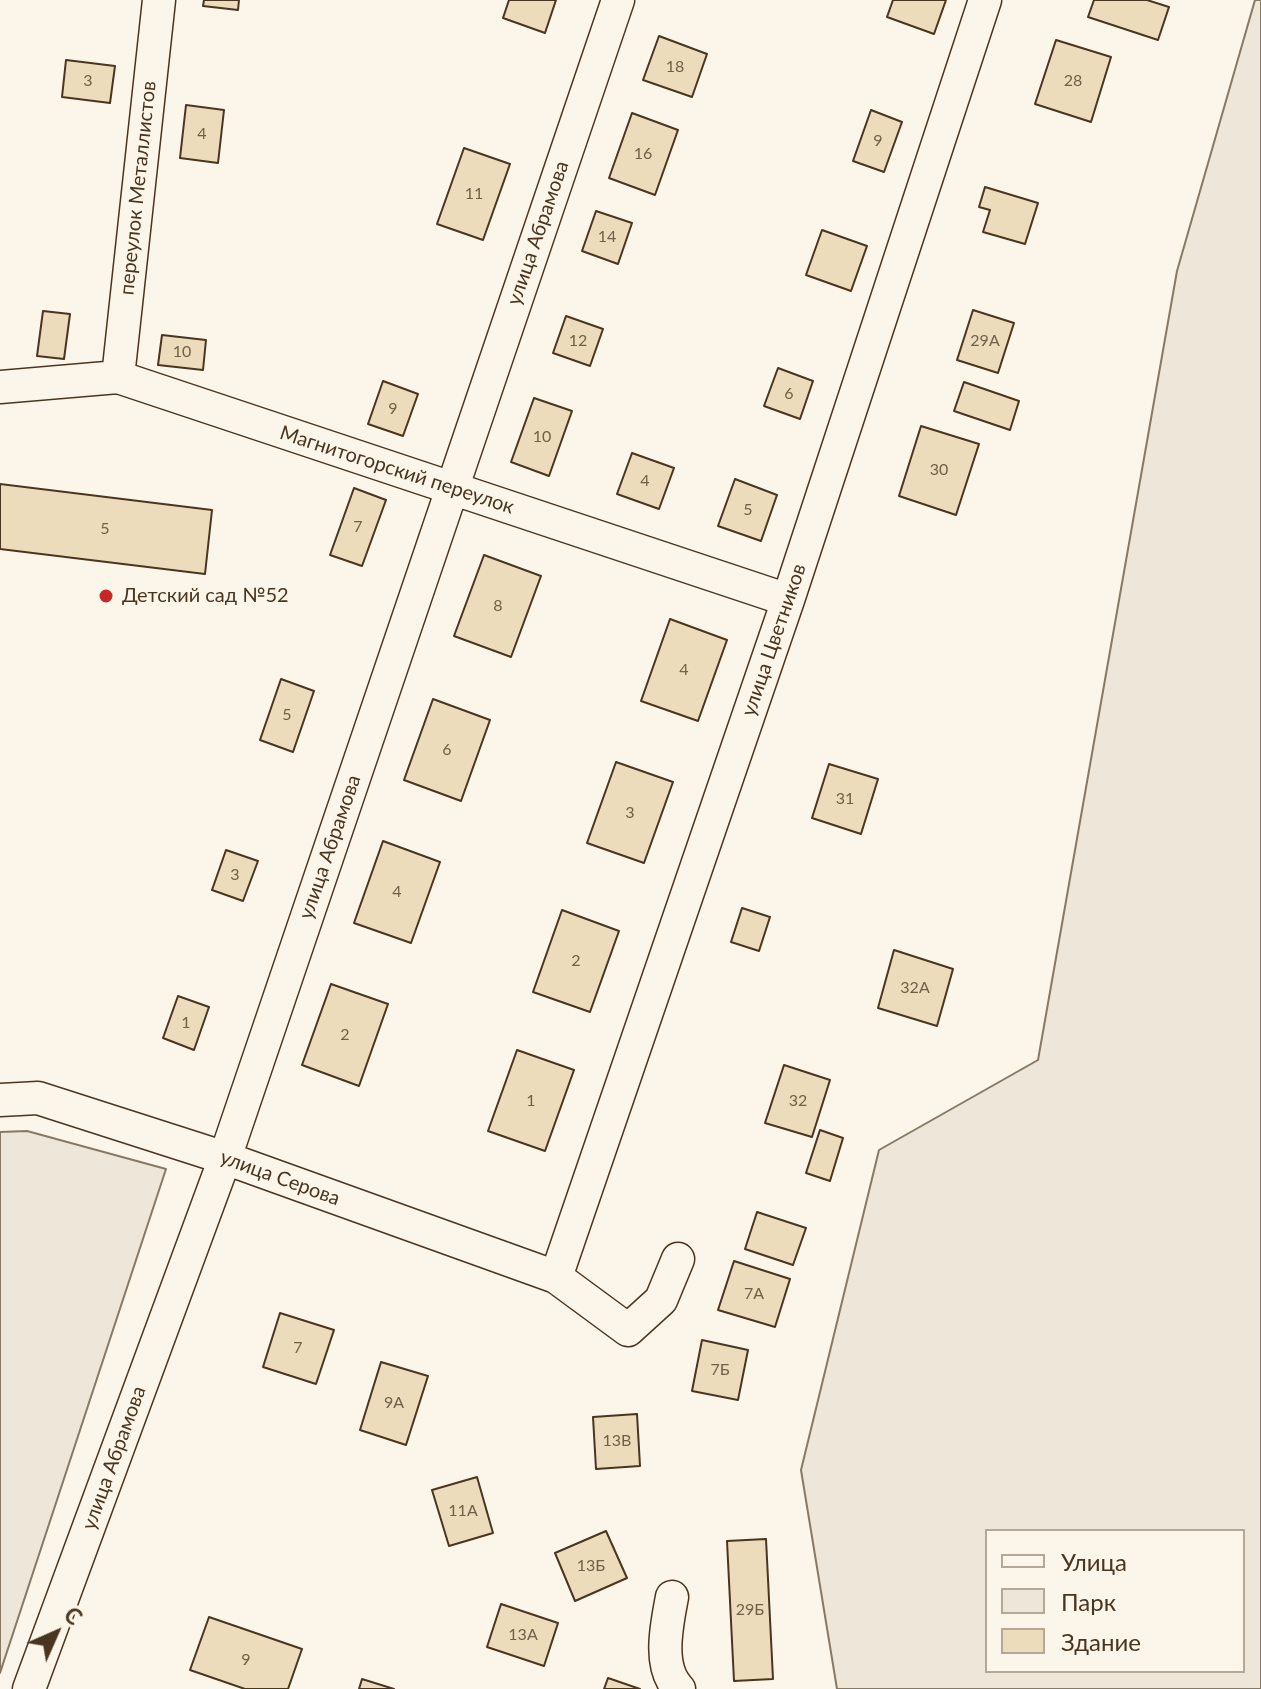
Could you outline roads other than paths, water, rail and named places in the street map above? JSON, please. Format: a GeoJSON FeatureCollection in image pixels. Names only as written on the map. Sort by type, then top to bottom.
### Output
{"type":"FeatureCollection","features":[{"type":"Feature","properties":{"kind":"street","name":"переулок Металлистов"},"geometry":{"type":"LineString","coordinates":[[118,377],[159,0]]}},
{"type":"Feature","properties":{"kind":"street","name":"улица Абрамова"},"geometry":{"type":"LineString","coordinates":[[38,1687],[225,1158],[450,487],[618,0]]}},
{"type":"Feature","properties":{"kind":"street","name":"улица Цветников"},"geometry":{"type":"LineString","coordinates":[[556,1277],[788,600],[985,0]]}},
{"type":"Feature","properties":{"kind":"street","name":"Магнитогорский переулок"},"geometry":{"type":"LineString","coordinates":[[0,387],[118,377],[788,600]]}},
{"type":"Feature","properties":{"kind":"street","name":"улица Серова"},"geometry":{"type":"LineString","coordinates":[[0,1100],[38,1098],[225,1158],[556,1277],[628,1330],[661,1300],[678,1259]]}},
{"type":"Feature","properties":{"kind":"street"},"geometry":{"type":"LineString","coordinates":[[672,1597],[665,1640],[672,1683],[679,1689]]}},
{"type":"Feature","properties":{"kind":"place","name":"Детский сад №52"},"geometry":{"type":"Point","coordinates":[106,596]}}]}
